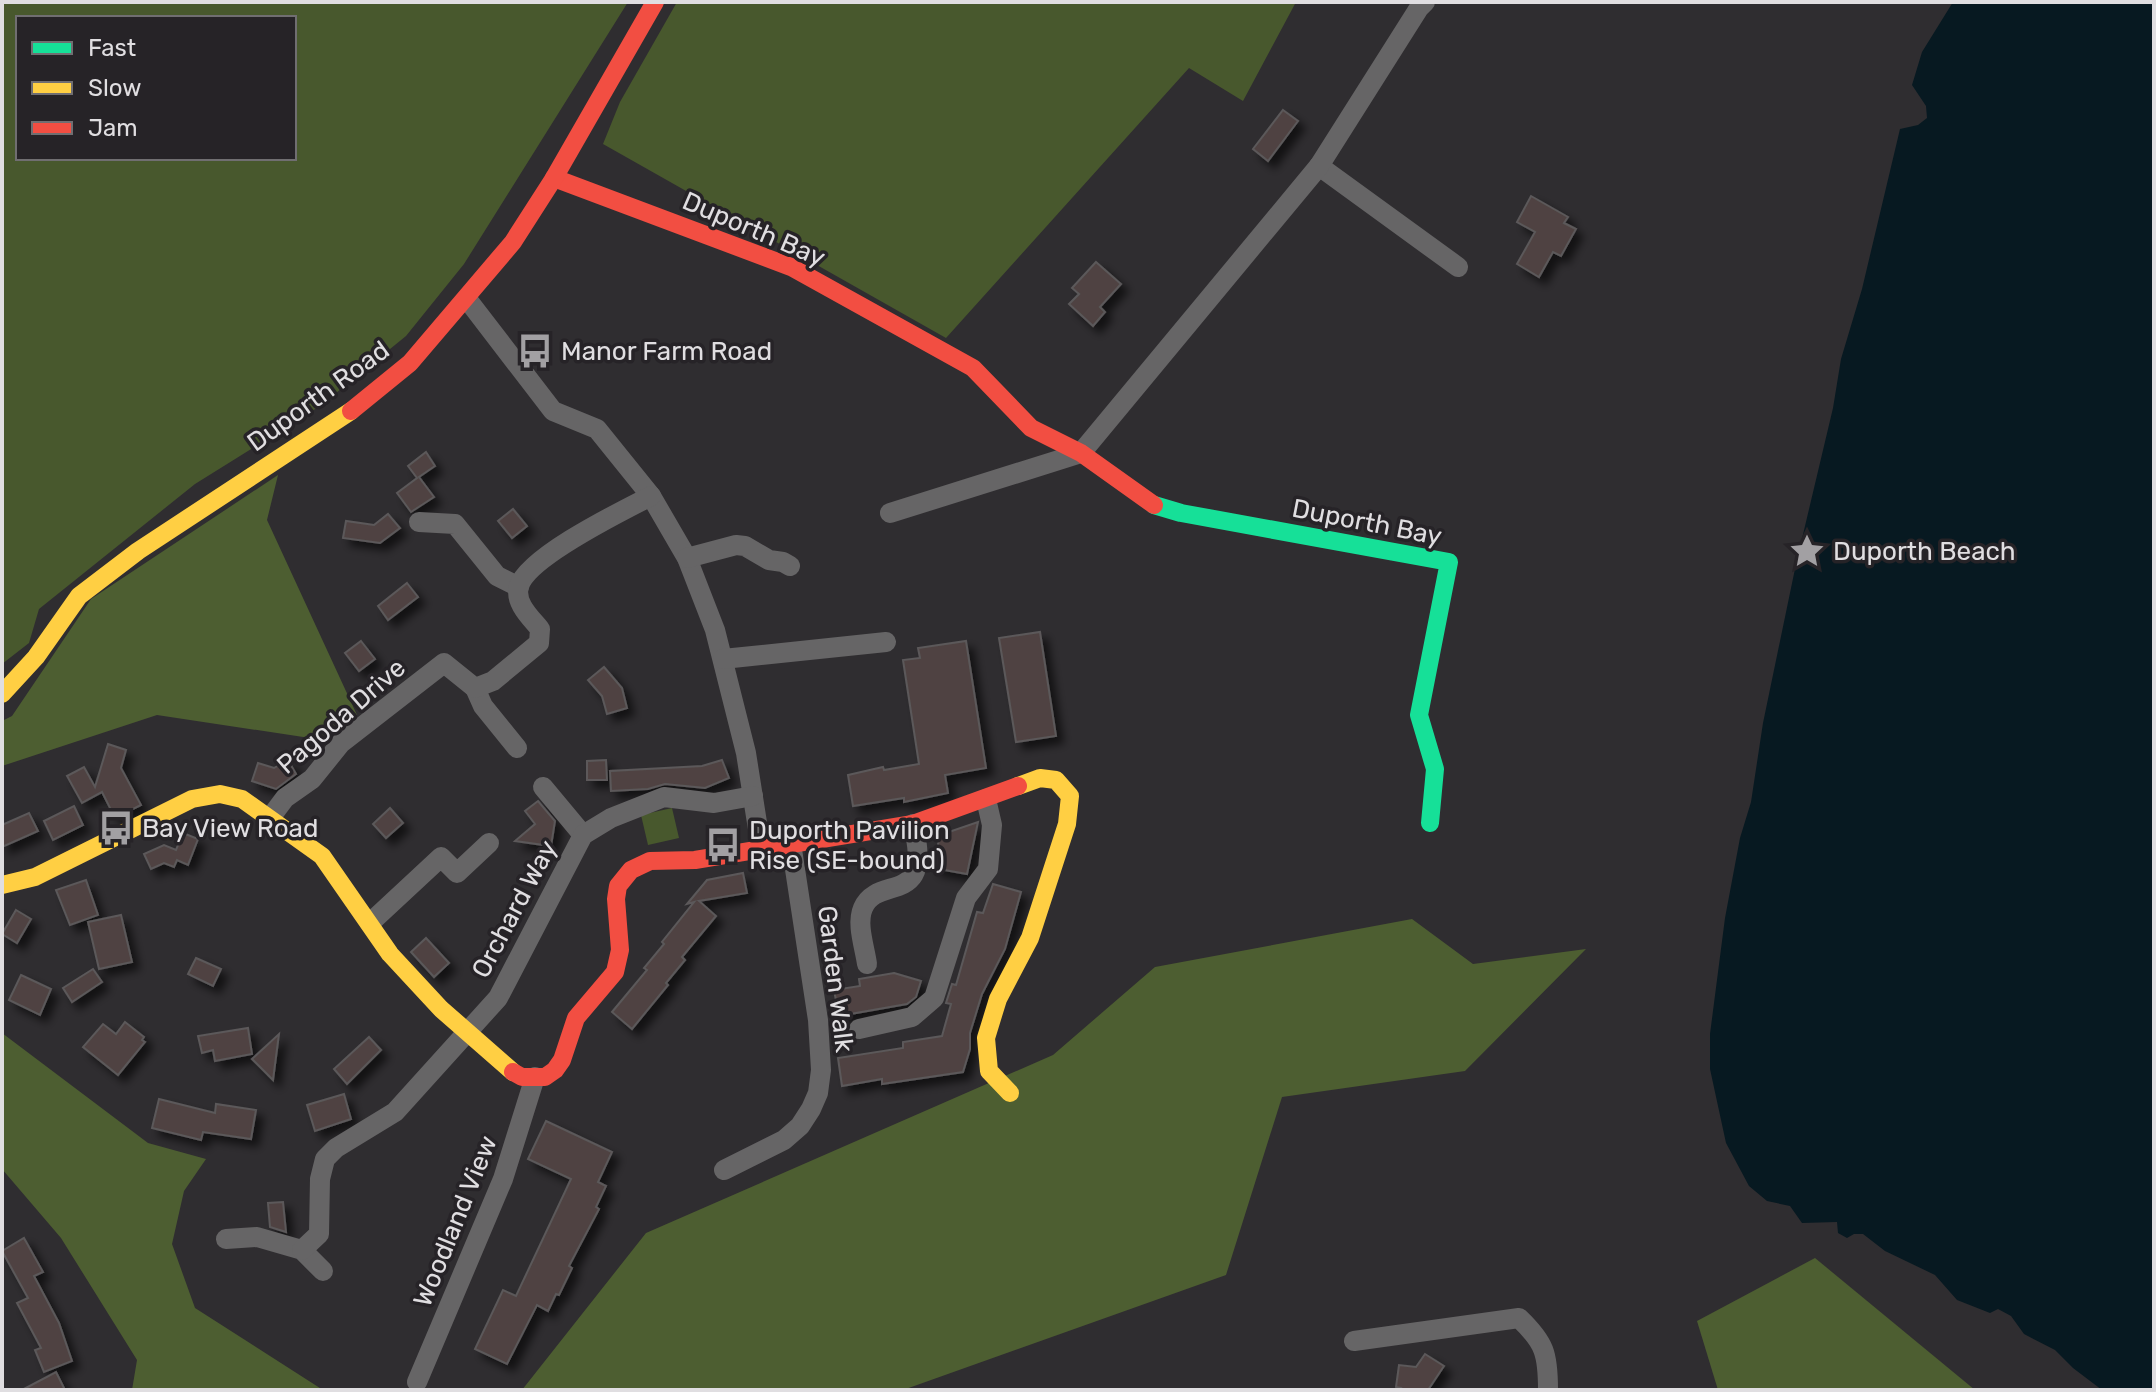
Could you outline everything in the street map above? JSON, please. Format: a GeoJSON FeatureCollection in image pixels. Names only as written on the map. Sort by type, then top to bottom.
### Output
{"type":"FeatureCollection","features":[{"type":"Feature","properties":{"kind":"street","name":"Duporth Road"},"geometry":{"type":"LineString","coordinates":[[2,694],[36,657],[79,596],[138,551],[337,422],[410,363],[513,242],[554,178],[655,2]]}},
{"type":"Feature","properties":{"kind":"street"},"geometry":{"type":"LineString","coordinates":[[890,513],[1081,453],[1319,166],[1425,2]]}},
{"type":"Feature","properties":{"kind":"street"},"geometry":{"type":"LineString","coordinates":[[1319,166],[1458,267]]}},
{"type":"Feature","properties":{"kind":"street","name":"Duporth Bay"},"geometry":{"type":"LineString","coordinates":[[554,178],[791,267],[973,368],[1031,428],[1081,453],[1150,504],[1181,513],[1449,562],[1419,715],[1435,769],[1430,823]]}},
{"type":"Feature","properties":{"kind":"street"},"geometry":{"type":"LineString","coordinates":[[467,299],[553,411],[597,429],[651,496],[687,558],[723,659],[746,753],[761,848]]}},
{"type":"Feature","properties":{"kind":"street"},"geometry":{"type":"LineString","coordinates":[[517,748],[483,706],[475,688],[493,681],[539,643],[540,629],[519,602],[519,587],[530,570],[579,534],[651,496]]}},
{"type":"Feature","properties":{"kind":"street"},"geometry":{"type":"LineString","coordinates":[[419,522],[455,524],[497,576],[519,587]]}},
{"type":"Feature","properties":{"kind":"street"},"geometry":{"type":"LineString","coordinates":[[687,558],[736,545],[790,566]]}},
{"type":"Feature","properties":{"kind":"street"},"geometry":{"type":"LineString","coordinates":[[723,659],[886,642]]}},
{"type":"Feature","properties":{"kind":"street","name":"Pagoda Drive"},"geometry":{"type":"LineString","coordinates":[[270,818],[285,798],[312,779],[341,743],[444,663],[475,688]]}},
{"type":"Feature","properties":{"kind":"street"},"geometry":{"type":"LineString","coordinates":[[2,885],[35,877],[192,799],[220,794],[242,799],[322,856],[390,954],[466,1033],[506,1069],[522,1077],[545,1077],[562,1060],[576,1018],[615,972],[620,950],[616,899],[618,886],[631,870],[650,861],[695,860],[913,824],[1040,778],[1056,780],[1070,796],[1067,824],[1030,938],[998,999],[986,1038],[989,1071],[1010,1093]]}},
{"type":"Feature","properties":{"kind":"street"},"geometry":{"type":"LineString","coordinates":[[543,787],[583,835]]}},
{"type":"Feature","properties":{"kind":"street","name":"Orchard Way"},"geometry":{"type":"LineString","coordinates":[[302,1250],[319,1234],[320,1179],[325,1159],[336,1148],[395,1112],[498,998],[583,835],[611,818],[664,797],[714,803],[753,796]]}},
{"type":"Feature","properties":{"kind":"street"},"geometry":{"type":"LineString","coordinates":[[859,1029],[912,1017],[934,998],[966,898],[988,869],[992,825],[986,799]]}},
{"type":"Feature","properties":{"kind":"street"},"geometry":{"type":"LineString","coordinates":[[867,964],[861,920],[863,908],[871,897],[901,887],[917,868],[919,849],[913,824]]}},
{"type":"Feature","properties":{"kind":"street"},"geometry":{"type":"LineString","coordinates":[[370,923],[441,857],[457,873],[489,843]]}},
{"type":"Feature","properties":{"kind":"street","name":"Garden Walk"},"geometry":{"type":"LineString","coordinates":[[724,1170],[784,1140],[800,1126],[818,1093],[821,1070],[818,1020],[791,843]]}},
{"type":"Feature","properties":{"kind":"street","name":"Woodland View"},"geometry":{"type":"LineString","coordinates":[[417,1382],[493,1205],[535,1077]]}},
{"type":"Feature","properties":{"kind":"street"},"geometry":{"type":"LineString","coordinates":[[226,1239],[257,1237],[302,1250],[323,1271]]}},
{"type":"Feature","properties":{"kind":"street"},"geometry":{"type":"LineString","coordinates":[[1354,1341],[1519,1318],[1537,1335],[1548,1358],[1548,1390]]}},
{"type":"Feature","properties":{"kind":"green space"},"geometry":{"type":"Polygon","coordinates":[[[2,2],[628,2],[464,264],[406,336],[320,406],[195,484],[39,609],[29,643],[2,664],[2,2]]]}},
{"type":"Feature","properties":{"kind":"green space"},"geometry":{"type":"Polygon","coordinates":[[[677,2],[1296,2],[1243,101],[1189,68],[946,338],[603,144],[620,102],[677,2]]]}},
{"type":"Feature","properties":{"kind":"green space"},"geometry":{"type":"Polygon","coordinates":[[[278,475],[267,520],[357,715],[323,740],[157,715],[2,766],[2,721],[12,716],[91,599],[278,475]]]}},
{"type":"Feature","properties":{"kind":"green space"},"geometry":{"type":"Polygon","coordinates":[[[672,808],[679,838],[648,845],[641,815],[672,808]]]}},
{"type":"Feature","properties":{"kind":"green space"},"geometry":{"type":"Polygon","coordinates":[[[1412,919],[1473,964],[1586,949],[1465,1071],[1282,1097],[1226,1275],[903,1390],[522,1390],[646,1233],[1053,1055],[1155,967],[1412,919]]]}},
{"type":"Feature","properties":{"kind":"green space"},"geometry":{"type":"Polygon","coordinates":[[[2,1033],[148,1143],[206,1159],[184,1191],[172,1244],[195,1308],[323,1390],[132,1390],[137,1360],[61,1238],[2,1169],[2,1033]]]}},
{"type":"Feature","properties":{"kind":"green space"},"geometry":{"type":"Polygon","coordinates":[[[1815,1258],[1975,1390],[1718,1390],[1697,1321],[1815,1258]]]}},
{"type":"Feature","properties":{"kind":"water"},"geometry":{"type":"Polygon","coordinates":[[[1953,2],[2154,2],[2154,1390],[2102,1390],[2055,1350],[2024,1334],[2011,1316],[1998,1309],[1990,1313],[1957,1300],[1935,1275],[1885,1251],[1863,1234],[1847,1238],[1838,1233],[1837,1222],[1802,1223],[1790,1206],[1767,1201],[1749,1186],[1726,1143],[1710,1069],[1710,1034],[1725,918],[1740,838],[1751,802],[1763,723],[1833,408],[1841,359],[1862,289],[1900,129],[1918,125],[1927,118],[1926,106],[1912,85],[1922,52],[1953,2]]]}},
{"type":"Feature","properties":{"kind":"building"},"geometry":{"type":"Polygon","coordinates":[[[1283,110],[1298,121],[1268,161],[1253,149],[1283,110]]]}},
{"type":"Feature","properties":{"kind":"building"},"geometry":{"type":"Polygon","coordinates":[[[1531,196],[1568,217],[1564,223],[1576,229],[1561,256],[1553,252],[1539,277],[1517,264],[1535,232],[1517,222],[1531,196]]]}},
{"type":"Feature","properties":{"kind":"building"},"geometry":{"type":"Polygon","coordinates":[[[1096,262],[1121,284],[1100,307],[1105,312],[1093,326],[1069,304],[1079,294],[1072,288],[1096,262]]]}},
{"type":"Feature","properties":{"kind":"building"},"geometry":{"type":"Polygon","coordinates":[[[426,452],[435,466],[419,477],[434,497],[411,512],[397,493],[417,478],[408,466],[426,452]]]}},
{"type":"Feature","properties":{"kind":"building"},"geometry":{"type":"Polygon","coordinates":[[[513,509],[527,526],[512,538],[498,521],[513,509]]]}},
{"type":"Feature","properties":{"kind":"building"},"geometry":{"type":"Polygon","coordinates":[[[388,514],[400,528],[380,543],[343,538],[346,521],[374,525],[388,514]]]}},
{"type":"Feature","properties":{"kind":"building"},"geometry":{"type":"Polygon","coordinates":[[[407,583],[418,597],[388,620],[378,606],[407,583]]]}},
{"type":"Feature","properties":{"kind":"building"},"geometry":{"type":"Polygon","coordinates":[[[1040,632],[1056,736],[1016,742],[999,638],[1040,632]]]}},
{"type":"Feature","properties":{"kind":"building"},"geometry":{"type":"Polygon","coordinates":[[[361,641],[375,659],[359,671],[345,653],[361,641]]]}},
{"type":"Feature","properties":{"kind":"building"},"geometry":{"type":"Polygon","coordinates":[[[966,641],[986,768],[945,775],[948,793],[904,802],[904,798],[853,806],[848,775],[883,767],[884,770],[919,764],[903,660],[920,658],[918,648],[966,641]]]}},
{"type":"Feature","properties":{"kind":"building"},"geometry":{"type":"Polygon","coordinates":[[[604,667],[622,688],[627,708],[607,714],[602,696],[588,680],[604,667]]]}},
{"type":"Feature","properties":{"kind":"building"},"geometry":{"type":"Polygon","coordinates":[[[108,744],[126,750],[121,768],[141,805],[115,818],[102,792],[82,803],[67,776],[84,767],[95,787],[108,744]]]}},
{"type":"Feature","properties":{"kind":"building"},"geometry":{"type":"Polygon","coordinates":[[[288,760],[296,774],[276,789],[252,781],[258,763],[274,768],[288,760]]]}},
{"type":"Feature","properties":{"kind":"building"},"geometry":{"type":"Polygon","coordinates":[[[606,760],[607,780],[587,780],[587,761],[606,760]]]}},
{"type":"Feature","properties":{"kind":"building"},"geometry":{"type":"Polygon","coordinates":[[[722,760],[729,778],[705,788],[665,784],[648,789],[611,791],[610,771],[702,766],[722,760]]]}},
{"type":"Feature","properties":{"kind":"building"},"geometry":{"type":"Polygon","coordinates":[[[538,801],[555,821],[551,846],[515,841],[535,824],[525,811],[538,801]]]}},
{"type":"Feature","properties":{"kind":"building"},"geometry":{"type":"Polygon","coordinates":[[[74,806],[83,825],[53,840],[44,821],[74,806]]]}},
{"type":"Feature","properties":{"kind":"building"},"geometry":{"type":"Polygon","coordinates":[[[390,808],[403,823],[386,838],[373,824],[390,808]]]}},
{"type":"Feature","properties":{"kind":"building"},"geometry":{"type":"Polygon","coordinates":[[[29,813],[38,831],[2,847],[2,825],[29,813]]]}},
{"type":"Feature","properties":{"kind":"building"},"geometry":{"type":"Polygon","coordinates":[[[978,822],[967,874],[933,868],[940,835],[978,822]]]}},
{"type":"Feature","properties":{"kind":"building"},"geometry":{"type":"Polygon","coordinates":[[[183,833],[198,839],[188,865],[177,860],[174,867],[164,863],[151,869],[144,854],[164,845],[176,850],[183,833]]]}},
{"type":"Feature","properties":{"kind":"building"},"geometry":{"type":"Polygon","coordinates":[[[743,873],[747,893],[699,901],[716,916],[682,957],[685,960],[666,983],[668,985],[632,1029],[612,1012],[647,970],[644,968],[694,902],[687,904],[707,880],[743,873]]]}},
{"type":"Feature","properties":{"kind":"building"},"geometry":{"type":"Polygon","coordinates":[[[86,880],[98,915],[70,925],[56,890],[86,880]]]}},
{"type":"Feature","properties":{"kind":"building"},"geometry":{"type":"Polygon","coordinates":[[[993,884],[1021,892],[1005,949],[982,994],[970,1033],[970,1049],[963,1072],[882,1084],[882,1079],[842,1086],[838,1058],[903,1048],[903,1042],[942,1036],[951,1004],[946,1003],[952,984],[956,985],[977,912],[983,913],[993,884]]]}},
{"type":"Feature","properties":{"kind":"building"},"geometry":{"type":"Polygon","coordinates":[[[16,910],[31,919],[17,943],[2,934],[16,910]]]}},
{"type":"Feature","properties":{"kind":"building"},"geometry":{"type":"Polygon","coordinates":[[[121,915],[132,962],[99,969],[88,922],[121,915]]]}},
{"type":"Feature","properties":{"kind":"building"},"geometry":{"type":"Polygon","coordinates":[[[426,938],[449,963],[434,977],[411,952],[426,938]]]}},
{"type":"Feature","properties":{"kind":"building"},"geometry":{"type":"Polygon","coordinates":[[[196,958],[221,969],[213,986],[188,974],[196,958]]]}},
{"type":"Feature","properties":{"kind":"building"},"geometry":{"type":"Polygon","coordinates":[[[93,969],[102,982],[72,1002],[63,988],[93,969]]]}},
{"type":"Feature","properties":{"kind":"building"},"geometry":{"type":"Polygon","coordinates":[[[894,973],[921,981],[916,997],[907,1004],[839,1016],[834,990],[860,986],[859,979],[894,973]]]}},
{"type":"Feature","properties":{"kind":"building"},"geometry":{"type":"Polygon","coordinates":[[[21,975],[51,989],[40,1015],[9,1000],[21,975]]]}},
{"type":"Feature","properties":{"kind":"building"},"geometry":{"type":"Polygon","coordinates":[[[125,1022],[144,1037],[142,1040],[145,1042],[118,1075],[83,1047],[103,1024],[116,1034],[125,1022]]]}},
{"type":"Feature","properties":{"kind":"building"},"geometry":{"type":"Polygon","coordinates":[[[248,1028],[252,1054],[215,1061],[213,1050],[202,1053],[198,1036],[248,1028]]]}},
{"type":"Feature","properties":{"kind":"building"},"geometry":{"type":"Polygon","coordinates":[[[279,1034],[273,1080],[252,1059],[279,1034]]]}},
{"type":"Feature","properties":{"kind":"building"},"geometry":{"type":"Polygon","coordinates":[[[369,1037],[381,1050],[347,1084],[334,1069],[369,1037]]]}},
{"type":"Feature","properties":{"kind":"building"},"geometry":{"type":"Polygon","coordinates":[[[344,1094],[351,1119],[315,1131],[307,1105],[344,1094]]]}},
{"type":"Feature","properties":{"kind":"building"},"geometry":{"type":"Polygon","coordinates":[[[159,1099],[215,1113],[216,1104],[256,1110],[251,1139],[203,1132],[201,1140],[152,1128],[159,1099]]]}},
{"type":"Feature","properties":{"kind":"building"},"geometry":{"type":"Polygon","coordinates":[[[546,1121],[612,1152],[598,1182],[606,1186],[596,1207],[599,1209],[569,1266],[572,1268],[559,1295],[556,1294],[548,1311],[537,1305],[507,1364],[475,1349],[503,1290],[516,1296],[571,1179],[528,1159],[546,1121]]]}},
{"type":"Feature","properties":{"kind":"building"},"geometry":{"type":"Polygon","coordinates":[[[283,1202],[286,1232],[270,1227],[268,1203],[283,1202]]]}},
{"type":"Feature","properties":{"kind":"building"},"geometry":{"type":"Polygon","coordinates":[[[24,1238],[43,1272],[34,1276],[59,1323],[72,1361],[44,1372],[35,1350],[41,1348],[17,1303],[28,1298],[2,1251],[24,1238]]]}},
{"type":"Feature","properties":{"kind":"building"},"geometry":{"type":"Polygon","coordinates":[[[1425,1354],[1444,1366],[1428,1390],[1400,1390],[1396,1387],[1399,1365],[1416,1367],[1425,1354]]]}},
{"type":"Feature","properties":{"kind":"building"},"geometry":{"type":"Polygon","coordinates":[[[56,1372],[65,1390],[22,1390],[56,1372]]]}},
{"type":"Feature","properties":{"kind":"traffic: fast"},"geometry":{"type":"LineString","coordinates":[[1154,505],[1181,513],[1449,562],[1419,715],[1435,769],[1430,823]]}},
{"type":"Feature","properties":{"kind":"traffic: slow"},"geometry":{"type":"LineString","coordinates":[[2,694],[36,657],[79,596],[138,551],[351,411]]}},
{"type":"Feature","properties":{"kind":"traffic: slow"},"geometry":{"type":"LineString","coordinates":[[1010,1093],[989,1071],[986,1038],[998,999],[1030,938],[1067,824],[1070,796],[1056,780],[1040,778],[1018,786]]}},
{"type":"Feature","properties":{"kind":"traffic: slow"},"geometry":{"type":"LineString","coordinates":[[2,885],[35,877],[192,799],[220,794],[242,799],[322,856],[390,954],[441,1009],[513,1072]]}},
{"type":"Feature","properties":{"kind":"traffic: jam"},"geometry":{"type":"LineString","coordinates":[[351,411],[410,363],[513,242],[554,178],[655,2]]}},
{"type":"Feature","properties":{"kind":"traffic: jam"},"geometry":{"type":"LineString","coordinates":[[554,178],[791,267],[973,368],[1031,428],[1081,453],[1154,505]]}},
{"type":"Feature","properties":{"kind":"traffic: jam"},"geometry":{"type":"LineString","coordinates":[[513,1072],[522,1077],[545,1077],[555,1070],[562,1060],[576,1018],[615,972],[620,950],[616,899],[618,886],[631,870],[650,861],[695,860],[913,824],[1018,786]]}},
{"type":"Feature","properties":{"kind":"place","name":"Manor Farm Road"},"geometry":{"type":"Point","coordinates":[535,351]}},
{"type":"Feature","properties":{"kind":"place","name":"Duporth Beach"},"geometry":{"type":"Point","coordinates":[1807,551]}},
{"type":"Feature","properties":{"kind":"place","name":"Bay View Road"},"geometry":{"type":"Point","coordinates":[116,828]}},
{"type":"Feature","properties":{"kind":"place","name":"Duporth Pavilion Rise (SE-bound)"},"geometry":{"type":"Point","coordinates":[723,845]}}]}
